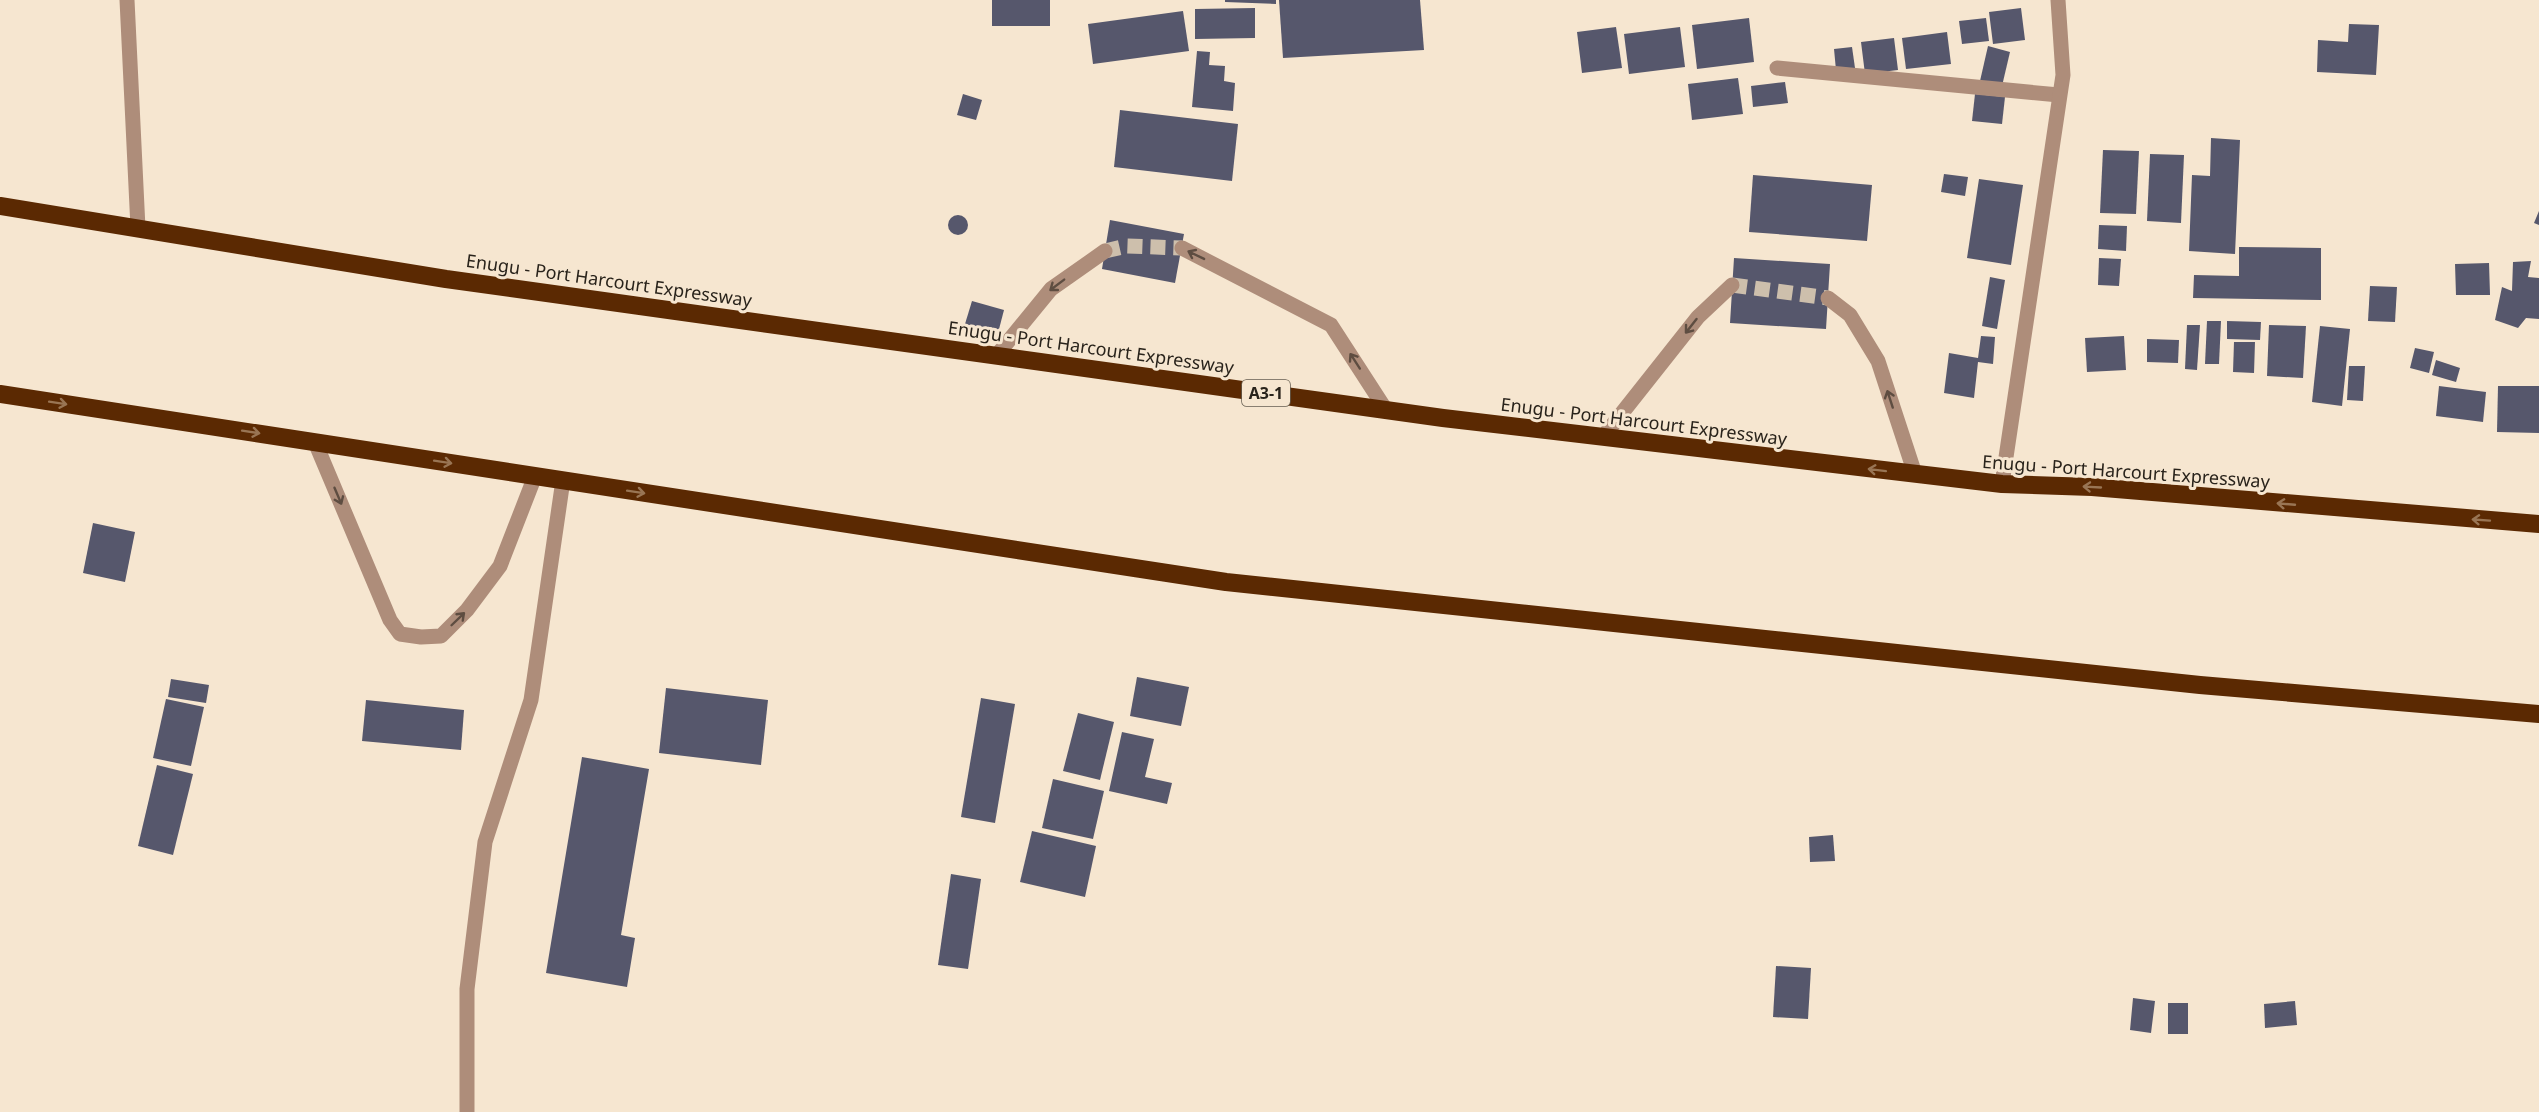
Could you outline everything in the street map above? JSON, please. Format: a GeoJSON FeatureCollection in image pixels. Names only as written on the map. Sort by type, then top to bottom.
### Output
{"type":"FeatureCollection","features":[{"type":"Feature","properties":{"kind":"highway","name":"Enugu - Port Harcourt Expressway"},"geometry":{"type":"LineString","coordinates":[[0,206],[446,279],[1386,410],[2002,484],[2092,487],[2539,524]]}},
{"type":"Feature","properties":{"kind":"highway"},"geometry":{"type":"LineString","coordinates":[[0,394],[1226,582],[2200,685],[2539,714]]}},
{"type":"Feature","properties":{"kind":"street"},"geometry":{"type":"LineString","coordinates":[[127,0],[138,228]]}},
{"type":"Feature","properties":{"kind":"street"},"geometry":{"type":"LineString","coordinates":[[2002,484],[2063,75],[2058,0]]}},
{"type":"Feature","properties":{"kind":"street"},"geometry":{"type":"LineString","coordinates":[[1777,68],[2059,95]]}},
{"type":"Feature","properties":{"kind":"street"},"geometry":{"type":"LineString","coordinates":[[1182,248],[1331,325],[1386,410]]}},
{"type":"Feature","properties":{"kind":"street"},"geometry":{"type":"LineString","coordinates":[[997,355],[1051,289],[1105,251]]}},
{"type":"Feature","properties":{"kind":"street"},"geometry":{"type":"LineString","coordinates":[[1603,437],[1698,317],[1732,285]]}},
{"type":"Feature","properties":{"kind":"street"},"geometry":{"type":"LineString","coordinates":[[1828,298],[1850,315],[1878,361],[1915,474]]}},
{"type":"Feature","properties":{"kind":"street"},"geometry":{"type":"LineString","coordinates":[[315,442],[390,620],[400,634],[441,636],[467,610],[500,566],[535,476]]}},
{"type":"Feature","properties":{"kind":"street"},"geometry":{"type":"LineString","coordinates":[[467,1112],[467,989],[485,842],[531,700],[562,480]]}},
{"type":"Feature","properties":{"kind":"building"},"geometry":{"type":"Polygon","coordinates":[[[992,0],[1050,0],[1050,26],[992,26],[992,0]]]}},
{"type":"Feature","properties":{"kind":"building"},"geometry":{"type":"Polygon","coordinates":[[[1225,0],[1276,0],[1276,4],[1225,2],[1225,0]]]}},
{"type":"Feature","properties":{"kind":"building"},"geometry":{"type":"Polygon","coordinates":[[[1279,0],[1420,0],[1424,50],[1283,58],[1279,0]]]}},
{"type":"Feature","properties":{"kind":"building"},"geometry":{"type":"Polygon","coordinates":[[[1255,8],[1255,38],[1195,39],[1195,9],[1255,8]]]}},
{"type":"Feature","properties":{"kind":"building"},"geometry":{"type":"Polygon","coordinates":[[[2021,8],[2025,40],[1993,44],[1989,12],[2021,8]]]}},
{"type":"Feature","properties":{"kind":"building"},"geometry":{"type":"Polygon","coordinates":[[[1183,11],[1189,51],[1093,64],[1088,24],[1183,11]]]}},
{"type":"Feature","properties":{"kind":"building"},"geometry":{"type":"Polygon","coordinates":[[[1749,18],[1754,62],[1697,69],[1692,25],[1749,18]]]}},
{"type":"Feature","properties":{"kind":"building"},"geometry":{"type":"Polygon","coordinates":[[[1986,18],[1989,41],[1962,44],[1959,21],[1986,18]]]}},
{"type":"Feature","properties":{"kind":"building"},"geometry":{"type":"Polygon","coordinates":[[[2349,24],[2379,25],[2376,75],[2317,72],[2318,40],[2348,42],[2349,24]]]}},
{"type":"Feature","properties":{"kind":"building"},"geometry":{"type":"Polygon","coordinates":[[[1616,27],[1622,68],[1582,73],[1577,32],[1616,27]]]}},
{"type":"Feature","properties":{"kind":"building"},"geometry":{"type":"Polygon","coordinates":[[[1680,27],[1685,67],[1629,74],[1624,34],[1680,27]]]}},
{"type":"Feature","properties":{"kind":"building"},"geometry":{"type":"Polygon","coordinates":[[[1947,32],[1951,64],[1906,69],[1902,38],[1947,32]]]}},
{"type":"Feature","properties":{"kind":"building"},"geometry":{"type":"Polygon","coordinates":[[[1894,38],[1898,70],[1865,74],[1861,42],[1894,38]]]}},
{"type":"Feature","properties":{"kind":"building"},"geometry":{"type":"Polygon","coordinates":[[[1988,46],[2010,52],[2002,86],[1980,81],[1988,46]]]}},
{"type":"Feature","properties":{"kind":"building"},"geometry":{"type":"Polygon","coordinates":[[[1852,47],[1855,68],[1836,70],[1834,49],[1852,47]]]}},
{"type":"Feature","properties":{"kind":"building"},"geometry":{"type":"Polygon","coordinates":[[[1197,51],[1210,52],[1209,65],[1225,66],[1224,81],[1235,83],[1233,111],[1192,107],[1197,51]]]}},
{"type":"Feature","properties":{"kind":"building"},"geometry":{"type":"Polygon","coordinates":[[[1738,78],[1743,114],[1692,120],[1688,84],[1738,78]]]}},
{"type":"Feature","properties":{"kind":"building"},"geometry":{"type":"Polygon","coordinates":[[[1785,82],[1788,103],[1753,107],[1751,86],[1785,82]]]}},
{"type":"Feature","properties":{"kind":"building"},"geometry":{"type":"Polygon","coordinates":[[[963,94],[982,100],[976,120],[957,115],[963,94]]]}},
{"type":"Feature","properties":{"kind":"building"},"geometry":{"type":"Polygon","coordinates":[[[1975,94],[2005,97],[2002,124],[1972,121],[1975,94]]]}},
{"type":"Feature","properties":{"kind":"building"},"geometry":{"type":"Polygon","coordinates":[[[1120,110],[1238,124],[1232,181],[1114,167],[1120,110]]]}},
{"type":"Feature","properties":{"kind":"building"},"geometry":{"type":"Polygon","coordinates":[[[2211,138],[2240,140],[2235,254],[2189,251],[2192,175],[2210,176],[2211,138]]]}},
{"type":"Feature","properties":{"kind":"building"},"geometry":{"type":"Polygon","coordinates":[[[2103,150],[2139,151],[2136,214],[2100,213],[2103,150]]]}},
{"type":"Feature","properties":{"kind":"building"},"geometry":{"type":"Polygon","coordinates":[[[2150,154],[2184,155],[2181,223],[2147,221],[2150,154]]]}},
{"type":"Feature","properties":{"kind":"building"},"geometry":{"type":"Polygon","coordinates":[[[1944,174],[1968,177],[1965,196],[1941,192],[1944,174]]]}},
{"type":"Feature","properties":{"kind":"building"},"geometry":{"type":"Polygon","coordinates":[[[1753,175],[1872,185],[1867,241],[1749,232],[1753,175]]]}},
{"type":"Feature","properties":{"kind":"building"},"geometry":{"type":"Polygon","coordinates":[[[1979,179],[2023,185],[2011,265],[1967,258],[1979,179]]]}},
{"type":"Feature","properties":{"kind":"building"},"geometry":{"type":"Polygon","coordinates":[[[2539,211],[2539,225],[2534,223],[2539,211]]]}},
{"type":"Feature","properties":{"kind":"building"},"geometry":{"type":"Polygon","coordinates":[[[958,215],[965,218],[968,225],[965,232],[958,235],[951,232],[948,225],[951,218],[958,215]]]}},
{"type":"Feature","properties":{"kind":"building"},"geometry":{"type":"Polygon","coordinates":[[[1110,220],[1184,234],[1175,283],[1102,269],[1110,220]]]}},
{"type":"Feature","properties":{"kind":"building"},"geometry":{"type":"Polygon","coordinates":[[[2099,225],[2127,226],[2126,251],[2098,249],[2099,225]]]}},
{"type":"Feature","properties":{"kind":"building"},"geometry":{"type":"Polygon","coordinates":[[[2239,247],[2321,248],[2321,300],[2193,298],[2194,275],[2239,276],[2239,247]]]}},
{"type":"Feature","properties":{"kind":"building"},"geometry":{"type":"Polygon","coordinates":[[[1734,258],[1830,264],[1826,329],[1730,323],[1734,258]]]}},
{"type":"Feature","properties":{"kind":"building"},"geometry":{"type":"Polygon","coordinates":[[[2099,258],[2121,259],[2119,286],[2098,285],[2099,258]]]}},
{"type":"Feature","properties":{"kind":"building"},"geometry":{"type":"Polygon","coordinates":[[[2531,261],[2528,277],[2539,278],[2539,319],[2526,318],[2518,328],[2495,320],[2502,287],[2512,291],[2513,262],[2531,261]]]}},
{"type":"Feature","properties":{"kind":"building"},"geometry":{"type":"Polygon","coordinates":[[[2489,263],[2490,295],[2456,295],[2455,264],[2489,263]]]}},
{"type":"Feature","properties":{"kind":"building"},"geometry":{"type":"Polygon","coordinates":[[[1990,277],[2005,280],[1997,329],[1982,326],[1990,277]]]}},
{"type":"Feature","properties":{"kind":"building"},"geometry":{"type":"Polygon","coordinates":[[[2370,286],[2397,287],[2395,322],[2368,321],[2370,286]]]}},
{"type":"Feature","properties":{"kind":"building"},"geometry":{"type":"Polygon","coordinates":[[[972,301],[1004,310],[998,333],[965,324],[972,301]]]}},
{"type":"Feature","properties":{"kind":"building"},"geometry":{"type":"Polygon","coordinates":[[[2207,321],[2221,321],[2219,364],[2205,364],[2207,321]]]}},
{"type":"Feature","properties":{"kind":"building"},"geometry":{"type":"Polygon","coordinates":[[[2227,321],[2261,322],[2260,340],[2227,339],[2227,321]]]}},
{"type":"Feature","properties":{"kind":"building"},"geometry":{"type":"Polygon","coordinates":[[[2187,325],[2200,325],[2197,370],[2185,369],[2187,325]]]}},
{"type":"Feature","properties":{"kind":"building"},"geometry":{"type":"Polygon","coordinates":[[[2269,325],[2306,326],[2303,378],[2267,376],[2269,325]]]}},
{"type":"Feature","properties":{"kind":"building"},"geometry":{"type":"Polygon","coordinates":[[[2320,326],[2350,329],[2342,406],[2312,402],[2320,326]]]}},
{"type":"Feature","properties":{"kind":"building"},"geometry":{"type":"Polygon","coordinates":[[[1981,336],[1995,337],[1993,364],[1978,362],[1974,398],[1944,393],[1949,353],[1978,358],[1981,336]]]}},
{"type":"Feature","properties":{"kind":"building"},"geometry":{"type":"Polygon","coordinates":[[[2124,336],[2126,370],[2087,372],[2085,338],[2124,336]]]}},
{"type":"Feature","properties":{"kind":"building"},"geometry":{"type":"Polygon","coordinates":[[[2147,339],[2179,340],[2178,363],[2147,362],[2147,339]]]}},
{"type":"Feature","properties":{"kind":"building"},"geometry":{"type":"Polygon","coordinates":[[[2234,342],[2255,342],[2254,373],[2233,372],[2234,342]]]}},
{"type":"Feature","properties":{"kind":"building"},"geometry":{"type":"Polygon","coordinates":[[[2415,348],[2434,352],[2429,373],[2410,368],[2415,348]]]}},
{"type":"Feature","properties":{"kind":"building"},"geometry":{"type":"Polygon","coordinates":[[[2436,360],[2460,368],[2456,382],[2432,375],[2436,360]]]}},
{"type":"Feature","properties":{"kind":"building"},"geometry":{"type":"Polygon","coordinates":[[[2349,366],[2365,366],[2363,401],[2347,400],[2349,366]]]}},
{"type":"Feature","properties":{"kind":"building"},"geometry":{"type":"Polygon","coordinates":[[[2439,386],[2486,392],[2483,422],[2436,416],[2439,386]]]}},
{"type":"Feature","properties":{"kind":"building"},"geometry":{"type":"Polygon","coordinates":[[[2498,386],[2539,386],[2539,433],[2497,432],[2498,386]]]}},
{"type":"Feature","properties":{"kind":"building"},"geometry":{"type":"Polygon","coordinates":[[[93,523],[135,532],[125,582],[83,573],[93,523]]]}},
{"type":"Feature","properties":{"kind":"building"},"geometry":{"type":"Polygon","coordinates":[[[1137,677],[1189,687],[1181,726],[1130,716],[1137,677]]]}},
{"type":"Feature","properties":{"kind":"building"},"geometry":{"type":"Polygon","coordinates":[[[171,679],[209,685],[206,703],[168,697],[171,679]]]}},
{"type":"Feature","properties":{"kind":"building"},"geometry":{"type":"Polygon","coordinates":[[[666,688],[768,700],[761,765],[659,753],[666,688]]]}},
{"type":"Feature","properties":{"kind":"building"},"geometry":{"type":"Polygon","coordinates":[[[981,698],[1015,704],[995,823],[961,817],[981,698]]]}},
{"type":"Feature","properties":{"kind":"building"},"geometry":{"type":"Polygon","coordinates":[[[166,699],[204,707],[191,766],[153,758],[166,699]]]}},
{"type":"Feature","properties":{"kind":"building"},"geometry":{"type":"Polygon","coordinates":[[[366,700],[464,710],[461,750],[362,741],[366,700]]]}},
{"type":"Feature","properties":{"kind":"building"},"geometry":{"type":"Polygon","coordinates":[[[1078,713],[1114,722],[1100,780],[1063,771],[1078,713]]]}},
{"type":"Feature","properties":{"kind":"building"},"geometry":{"type":"Polygon","coordinates":[[[1122,732],[1154,739],[1145,777],[1172,783],[1167,804],[1109,791],[1122,732]]]}},
{"type":"Feature","properties":{"kind":"building"},"geometry":{"type":"Polygon","coordinates":[[[582,757],[649,769],[621,935],[635,938],[627,987],[546,973],[582,757]]]}},
{"type":"Feature","properties":{"kind":"building"},"geometry":{"type":"Polygon","coordinates":[[[157,765],[193,774],[173,855],[138,846],[157,765]]]}},
{"type":"Feature","properties":{"kind":"building"},"geometry":{"type":"Polygon","coordinates":[[[1053,779],[1104,791],[1093,839],[1042,828],[1053,779]]]}},
{"type":"Feature","properties":{"kind":"building"},"geometry":{"type":"Polygon","coordinates":[[[1032,831],[1096,846],[1085,897],[1020,882],[1032,831]]]}},
{"type":"Feature","properties":{"kind":"building"},"geometry":{"type":"Polygon","coordinates":[[[1833,835],[1835,861],[1810,862],[1809,837],[1833,835]]]}},
{"type":"Feature","properties":{"kind":"building"},"geometry":{"type":"Polygon","coordinates":[[[951,874],[981,879],[968,969],[938,965],[951,874]]]}},
{"type":"Feature","properties":{"kind":"building"},"geometry":{"type":"Polygon","coordinates":[[[1776,966],[1811,968],[1808,1019],[1773,1017],[1776,966]]]}},
{"type":"Feature","properties":{"kind":"building"},"geometry":{"type":"Polygon","coordinates":[[[2133,998],[2155,1001],[2151,1033],[2130,1030],[2133,998]]]}},
{"type":"Feature","properties":{"kind":"building"},"geometry":{"type":"Polygon","coordinates":[[[2295,1001],[2297,1025],[2265,1028],[2264,1004],[2295,1001]]]}},
{"type":"Feature","properties":{"kind":"building"},"geometry":{"type":"Polygon","coordinates":[[[2168,1003],[2188,1003],[2188,1034],[2168,1034],[2168,1003]]]}},
{"type":"Feature","properties":{"kind":"tunnel"},"geometry":{"type":"LineString","coordinates":[[1105,251],[1127,246],[1182,248]]}},
{"type":"Feature","properties":{"kind":"tunnel"},"geometry":{"type":"LineString","coordinates":[[1732,285],[1828,298]]}}]}
